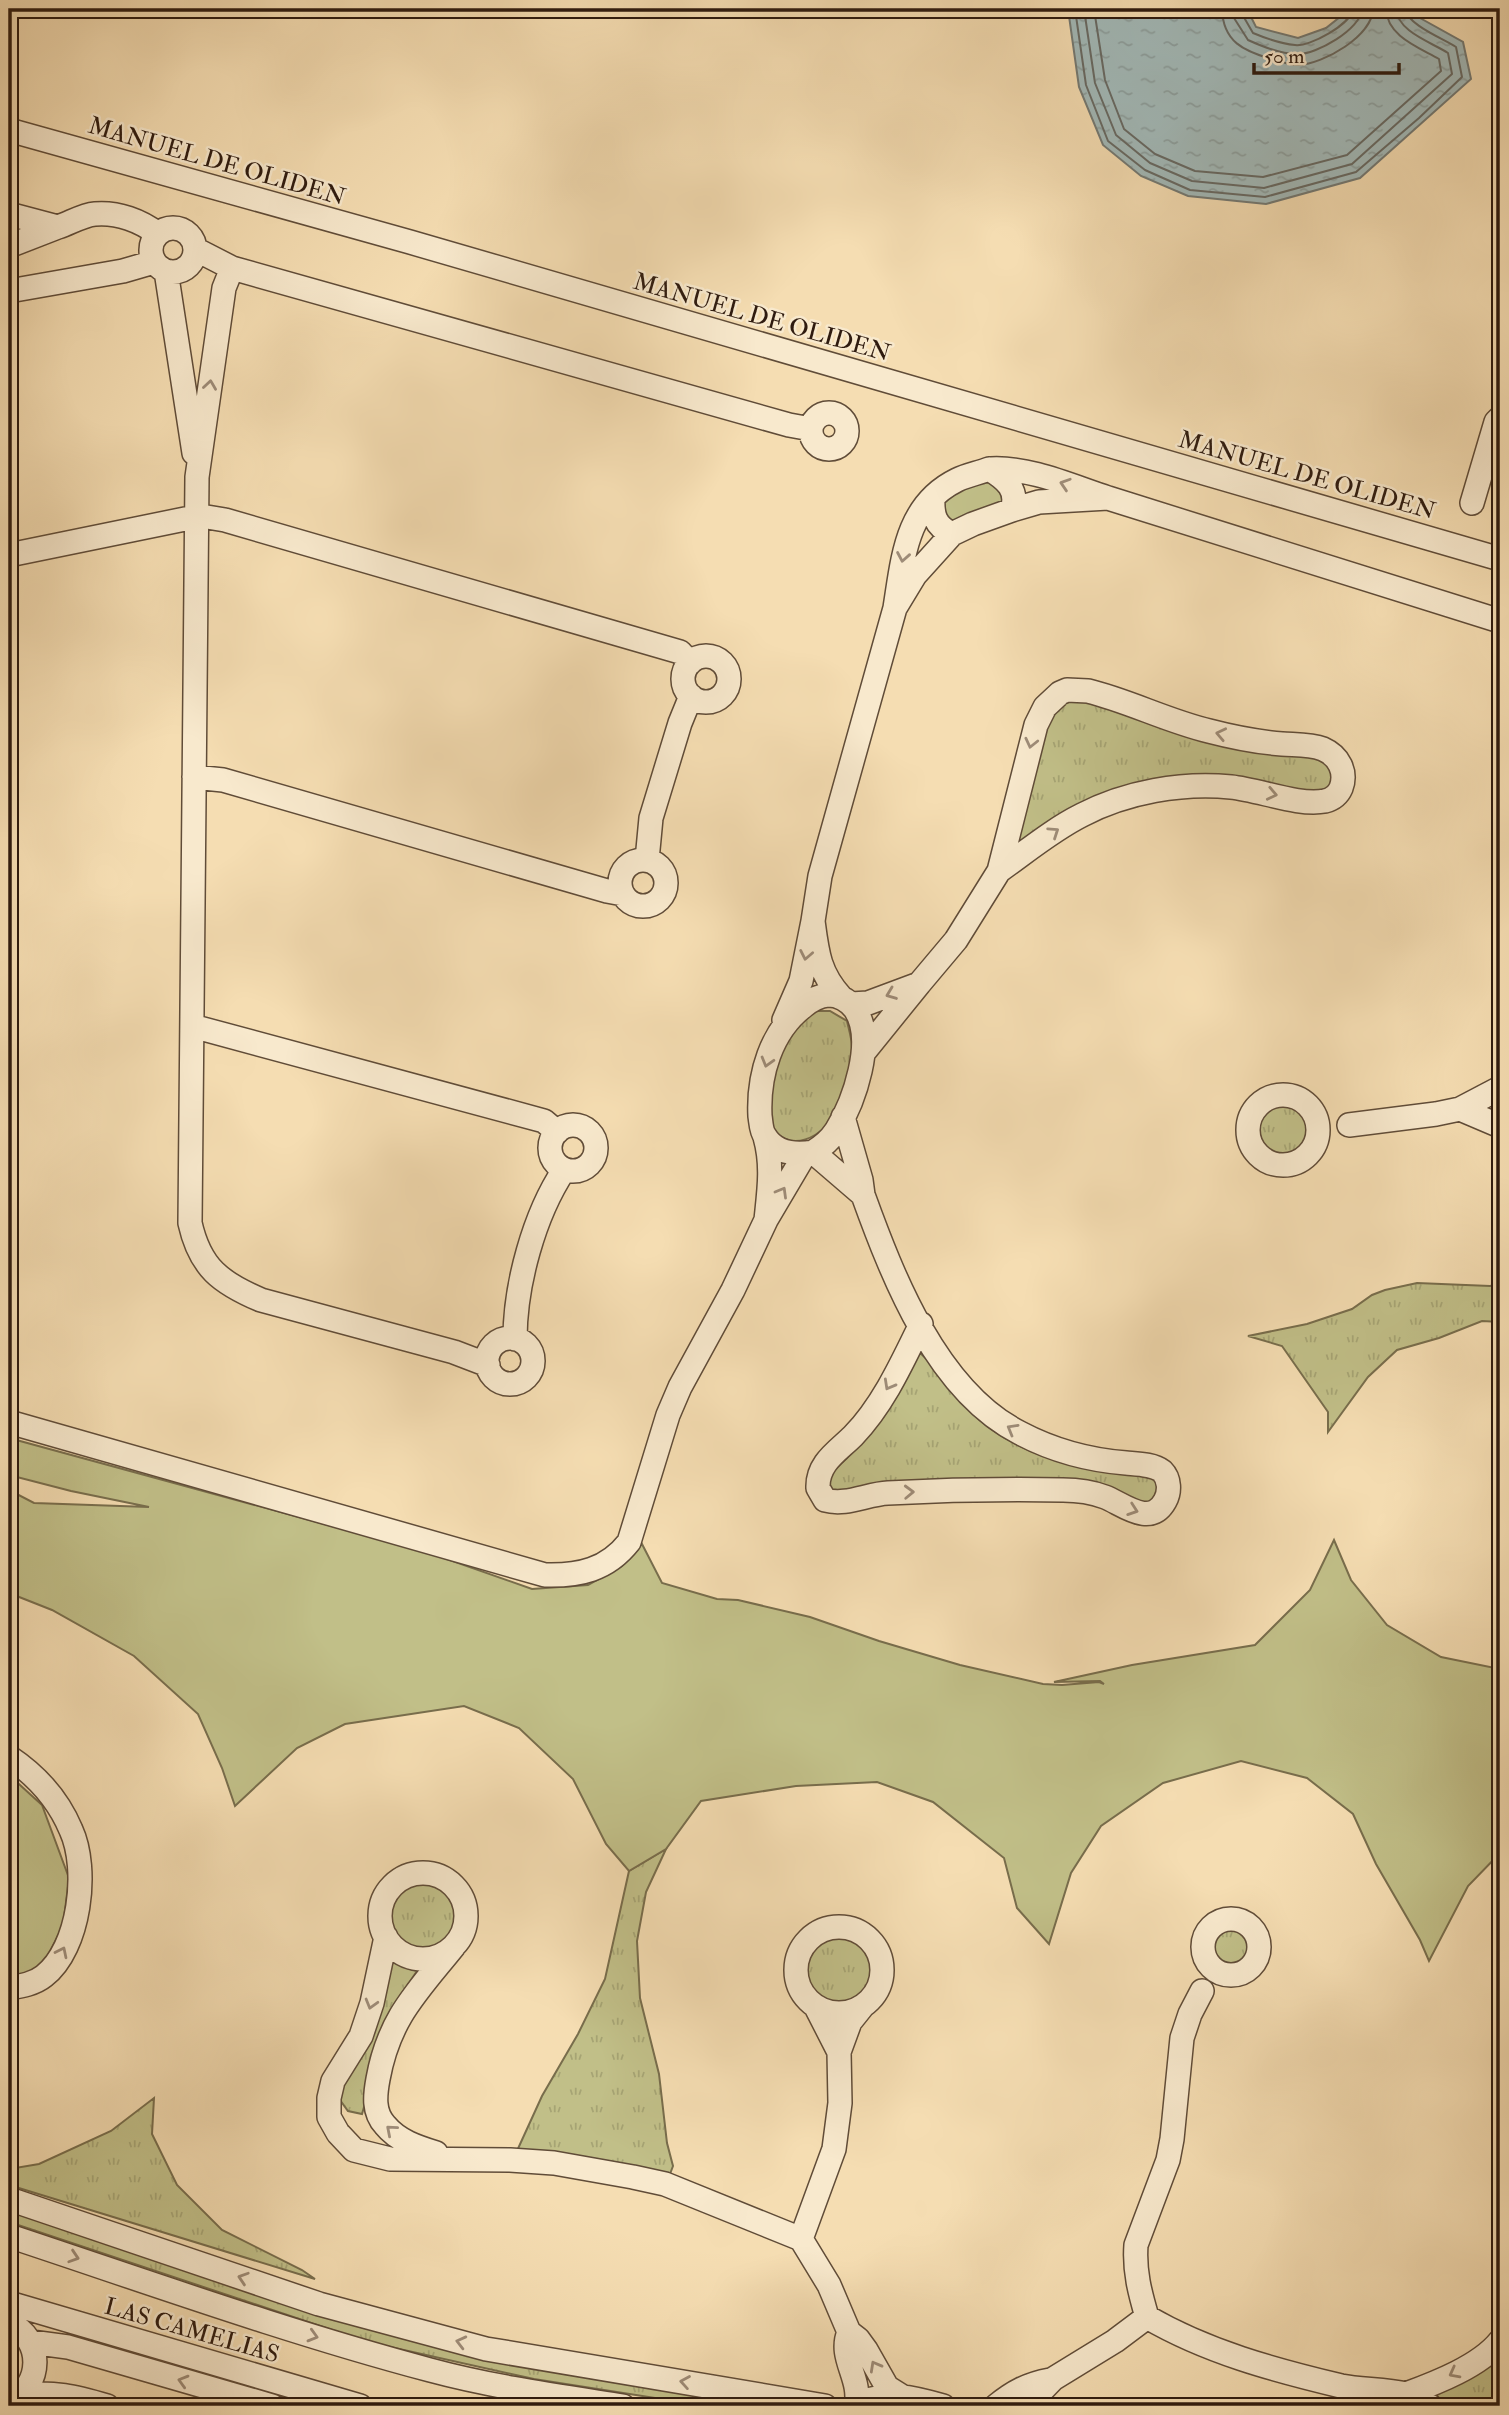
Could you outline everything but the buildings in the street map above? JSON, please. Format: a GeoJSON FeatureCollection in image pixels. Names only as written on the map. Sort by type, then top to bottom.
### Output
{"type":"FeatureCollection","features":[{"type":"Feature","properties":{"kind":"street","name":"MANUEL DE OLIDEN"},"geometry":{"type":"LineString","coordinates":[[9,130],[396,239],[1500,559]]}},
{"type":"Feature","properties":{"kind":"street"},"geometry":{"type":"LineString","coordinates":[[9,214],[58,227]]}},
{"type":"Feature","properties":{"kind":"street"},"geometry":{"type":"LineString","coordinates":[[9,246],[94,214],[117,216],[145,225],[158,234]]}},
{"type":"Feature","properties":{"kind":"street"},"geometry":{"type":"LineString","coordinates":[[9,292],[160,266],[180,271],[186,268],[195,249],[193,242],[184,232],[171,229],[158,234],[151,247],[160,266],[197,477]]}},
{"type":"Feature","properties":{"kind":"street"},"geometry":{"type":"LineString","coordinates":[[195,249],[232,268],[811,429]]}},
{"type":"Feature","properties":{"kind":"street"},"geometry":{"type":"LineString","coordinates":[[232,268],[224,288],[197,477],[190,1223],[194,1244],[205,1264],[223,1281],[261,1300],[454,1352],[488,1365]]}},
{"type":"Feature","properties":{"kind":"street"},"geometry":{"type":"LineString","coordinates":[[1472,503],[1496,422],[1500,418]]}},
{"type":"Feature","properties":{"kind":"street"},"geometry":{"type":"LineString","coordinates":[[766,1220],[771,1176],[770,1153],[760,1113],[761,1085],[766,1061],[801,981],[820,876],[895,608],[907,538],[915,521],[933,497],[959,479],[989,470],[1003,469],[1039,475],[1500,621]]}},
{"type":"Feature","properties":{"kind":"street"},"geometry":{"type":"LineString","coordinates":[[989,470],[1008,482],[1013,490],[1015,501],[1012,510]]}},
{"type":"Feature","properties":{"kind":"street"},"geometry":{"type":"LineString","coordinates":[[933,497],[932,514],[936,523],[953,534]]}},
{"type":"Feature","properties":{"kind":"street"},"geometry":{"type":"LineString","coordinates":[[895,608],[915,575],[953,534],[973,524],[1039,502],[1108,498]]}},
{"type":"Feature","properties":{"kind":"street"},"geometry":{"type":"LineString","coordinates":[[9,555],[146,526],[197,518],[225,520],[667,648],[680,652],[690,663]]}},
{"type":"Feature","properties":{"kind":"street"},"geometry":{"type":"LineString","coordinates":[[703,657],[718,659],[727,670],[729,678],[725,693],[712,701],[697,700],[691,696],[684,683],[686,669],[690,663],[703,657]]}},
{"type":"Feature","properties":{"kind":"street"},"geometry":{"type":"LineString","coordinates":[[864,1052],[956,940],[999,871],[1036,725],[1052,699],[1068,690],[1088,691],[1206,731],[1323,749],[1340,763],[1343,781],[1340,792],[1334,798],[1324,801],[1307,801],[1218,786],[1177,788],[1118,799],[1082,814],[999,871]]}},
{"type":"Feature","properties":{"kind":"street"},"geometry":{"type":"LineString","coordinates":[[647,860],[650,818],[691,696]]}},
{"type":"Feature","properties":{"kind":"street"},"geometry":{"type":"LineString","coordinates":[[194,777],[223,780],[623,894]]}},
{"type":"Feature","properties":{"kind":"street"},"geometry":{"type":"LineString","coordinates":[[647,860],[660,867],[665,874],[665,889],[657,901],[642,906],[628,900],[623,894],[623,872],[634,862],[647,860]]}},
{"type":"Feature","properties":{"kind":"street"},"geometry":{"type":"LineString","coordinates":[[9,1422],[545,1575],[586,1573],[603,1565],[620,1553],[629,1542],[668,1415],[766,1220],[808,1153],[824,1146],[835,1132],[857,1081],[864,1052],[863,1031],[857,1013],[829,984],[821,968],[813,921]]}},
{"type":"Feature","properties":{"kind":"street"},"geometry":{"type":"LineString","coordinates":[[780,1029],[793,1014],[817,997],[829,995],[868,1003],[919,984]]}},
{"type":"Feature","properties":{"kind":"street"},"geometry":{"type":"LineString","coordinates":[[192,1026],[544,1121],[557,1132]]}},
{"type":"Feature","properties":{"kind":"street"},"geometry":{"type":"LineString","coordinates":[[1349,1125],[1314,1147],[1297,1163],[1285,1165],[1273,1164],[1262,1158],[1254,1149],[1249,1127],[1252,1115],[1259,1105],[1269,1098],[1281,1096],[1293,1097],[1325,1118],[1349,1125],[1460,1109],[1500,1088]]}},
{"type":"Feature","properties":{"kind":"street"},"geometry":{"type":"LineString","coordinates":[[1460,1109],[1500,1126]]}},
{"type":"Feature","properties":{"kind":"street"},"geometry":{"type":"LineString","coordinates":[[1312,1110],[1318,1128],[1314,1147]]}},
{"type":"Feature","properties":{"kind":"street"},"geometry":{"type":"LineString","coordinates":[[843,1117],[863,1195],[892,1272],[920,1324],[958,1383],[994,1418],[1035,1441],[1107,1462],[1152,1466],[1162,1471],[1169,1489],[1167,1499],[1152,1512],[1133,1513],[1106,1498],[1074,1490],[884,1493],[835,1503],[825,1500],[818,1488],[821,1470],[827,1460],[867,1420],[907,1353],[920,1324]]}},
{"type":"Feature","properties":{"kind":"street"},"geometry":{"type":"LineString","coordinates":[[570,1126],[584,1129],[594,1139],[591,1162],[579,1170],[564,1170],[557,1165],[550,1152],[550,1145],[557,1132],[570,1126]]}},
{"type":"Feature","properties":{"kind":"street"},"geometry":{"type":"LineString","coordinates":[[765,1136],[785,1152],[808,1153],[829,1164],[863,1195]]}},
{"type":"Feature","properties":{"kind":"street"},"geometry":{"type":"LineString","coordinates":[[515,1339],[518,1295],[540,1213],[564,1170]]}},
{"type":"Feature","properties":{"kind":"street"},"geometry":{"type":"LineString","coordinates":[[515,1339],[528,1346],[533,1367],[529,1375],[517,1383],[509,1384],[495,1378],[488,1365],[488,1358],[494,1345],[515,1339]]}},
{"type":"Feature","properties":{"kind":"street"},"geometry":{"type":"LineString","coordinates":[[9,1757],[36,1778],[55,1800],[72,1830],[79,1857],[81,1882],[67,1943],[57,1963],[45,1976],[31,1983],[9,1987]]}},
{"type":"Feature","properties":{"kind":"street"},"geometry":{"type":"LineString","coordinates":[[452,2159],[410,2144],[394,2134],[383,2124],[375,2105],[383,2054],[396,2021],[416,1990],[454,1946],[463,1933],[467,1919],[465,1905],[459,1891],[449,1881],[436,1874],[421,1872],[407,1875],[385,1895],[381,1923],[394,1948],[405,1955],[431,1958],[444,1954],[454,1946]]}},
{"type":"Feature","properties":{"kind":"street"},"geometry":{"type":"LineString","coordinates":[[1202,1991],[1219,1979],[1239,1973],[1254,1962],[1259,1943],[1250,1926],[1233,1919],[1223,1920],[1208,1931],[1204,1940],[1202,1991],[1182,2038],[1168,2160],[1136,2245],[1139,2287],[1147,2317],[1216,2351],[1346,2387],[1406,2394],[1430,2406]]}},
{"type":"Feature","properties":{"kind":"street"},"geometry":{"type":"LineString","coordinates":[[801,2239],[834,2149],[840,2103],[839,2052],[850,2022],[873,1997],[880,1984],[882,1969],[880,1955],[872,1942],[860,1933],[846,1927],[817,1932],[806,1942],[798,1955],[795,1970],[797,1985],[804,1998],[816,2007],[839,2014],[862,2007]]}},
{"type":"Feature","properties":{"kind":"street"},"geometry":{"type":"LineString","coordinates":[[386,1937],[372,2003],[361,2036],[333,2081],[329,2098],[329,2117],[338,2133],[354,2150],[390,2159],[554,2164],[643,2179],[691,2194],[801,2239],[829,2285],[849,2332],[859,2339],[887,2387],[904,2397]]}},
{"type":"Feature","properties":{"kind":"street"},"geometry":{"type":"LineString","coordinates":[[1205,1958],[1215,1970],[1230,1975]]}},
{"type":"Feature","properties":{"kind":"street"},"geometry":{"type":"LineString","coordinates":[[816,2007],[839,2052]]}},
{"type":"Feature","properties":{"kind":"street"},"geometry":{"type":"LineString","coordinates":[[9,2199],[319,2304],[486,2349],[825,2406]]}},
{"type":"Feature","properties":{"kind":"street"},"geometry":{"type":"LineString","coordinates":[[9,2236],[300,2332],[432,2370],[534,2392],[623,2406]]}},
{"type":"Feature","properties":{"kind":"street","name":"LAS CAMELIAS"},"geometry":{"type":"LineString","coordinates":[[9,2303],[360,2406]]}},
{"type":"Feature","properties":{"kind":"street"},"geometry":{"type":"LineString","coordinates":[[1027,2406],[1053,2379],[1115,2341],[1147,2317]]}},
{"type":"Feature","properties":{"kind":"street"},"geometry":{"type":"LineString","coordinates":[[9,2323],[24,2333],[31,2342],[36,2367],[29,2386],[14,2399]]}},
{"type":"Feature","properties":{"kind":"street"},"geometry":{"type":"LineString","coordinates":[[849,2332],[844,2342],[859,2394],[857,2406]]}},
{"type":"Feature","properties":{"kind":"street"},"geometry":{"type":"LineString","coordinates":[[31,2342],[68,2347],[272,2406]]}},
{"type":"Feature","properties":{"kind":"street"},"geometry":{"type":"LineString","coordinates":[[1406,2394],[1460,2370],[1500,2344]]}},
{"type":"Feature","properties":{"kind":"street"},"geometry":{"type":"LineString","coordinates":[[996,2406],[1013,2392],[1053,2379]]}},
{"type":"Feature","properties":{"kind":"street"},"geometry":{"type":"LineString","coordinates":[[14,2399],[47,2393],[67,2395],[107,2406]]}},
{"type":"Feature","properties":{"kind":"street"},"geometry":{"type":"LineString","coordinates":[[857,2406],[877,2397],[904,2397],[943,2406]]}},
{"type":"Feature","properties":{"kind":"green space"},"geometry":{"type":"Polygon","coordinates":[[[998,480],[1005,505],[953,529],[936,503],[966,483],[998,480]]]}},
{"type":"Feature","properties":{"kind":"green space"},"geometry":{"type":"Polygon","coordinates":[[[1077,696],[1327,758],[1334,783],[1324,791],[1305,795],[1211,777],[1018,842],[1038,746],[1060,701],[1077,696]]]}},
{"type":"Feature","properties":{"kind":"green space"},"geometry":{"type":"Polygon","coordinates":[[[816,1011],[830,1011],[847,1021],[852,1045],[849,1072],[833,1118],[816,1135],[793,1141],[785,1139],[775,1131],[769,1119],[769,1087],[779,1054],[791,1031],[816,1011]]]}},
{"type":"Feature","properties":{"kind":"green space"},"geometry":{"type":"Polygon","coordinates":[[[1279,1103],[1289,1103],[1304,1111],[1310,1120],[1310,1142],[1304,1151],[1289,1159],[1279,1159],[1261,1147],[1256,1136],[1256,1126],[1268,1108],[1279,1103]]]}},
{"type":"Feature","properties":{"kind":"green space"},"geometry":{"type":"Polygon","coordinates":[[[1417,1283],[1490,1286],[1500,1284],[1500,1322],[1482,1321],[1439,1338],[1397,1350],[1368,1377],[1328,1432],[1328,1412],[1282,1346],[1248,1336],[1307,1324],[1352,1309],[1372,1295],[1385,1290],[1417,1283]]]}},
{"type":"Feature","properties":{"kind":"green space"},"geometry":{"type":"Polygon","coordinates":[[[920,1353],[969,1410],[1002,1436],[1041,1455],[1077,1466],[1148,1473],[1157,1482],[1160,1493],[1150,1506],[1118,1496],[834,1498],[827,1484],[835,1469],[847,1458],[887,1405],[910,1359],[920,1353]]]}},
{"type":"Feature","properties":{"kind":"green space"},"geometry":{"type":"Polygon","coordinates":[[[9,1438],[427,1552],[532,1589],[588,1585],[622,1566],[642,1544],[662,1583],[717,1599],[738,1600],[810,1617],[960,1665],[1043,1684],[1104,1684],[1100,1681],[1054,1682],[1132,1665],[1255,1645],[1310,1590],[1334,1540],[1351,1580],[1387,1625],[1441,1657],[1500,1669],[1500,1853],[1468,1886],[1429,1961],[1420,1940],[1376,1864],[1353,1814],[1307,1778],[1241,1761],[1163,1783],[1101,1826],[1071,1873],[1049,1944],[1017,1908],[1004,1858],[933,1802],[877,1782],[796,1786],[701,1801],[666,1849],[629,1871],[606,1844],[573,1779],[519,1728],[464,1706],[345,1724],[297,1748],[235,1806],[222,1768],[198,1714],[134,1656],[52,1610],[9,1593],[9,1490],[34,1503],[149,1507],[9,1475],[9,1438]]]}},
{"type":"Feature","properties":{"kind":"green space"},"geometry":{"type":"Polygon","coordinates":[[[9,1775],[42,1805],[69,1878],[63,1926],[44,1963],[18,1979],[9,1980],[9,1775]]]}},
{"type":"Feature","properties":{"kind":"green space"},"geometry":{"type":"Polygon","coordinates":[[[666,1849],[646,1892],[637,1941],[640,1998],[659,2074],[667,2143],[673,2166],[670,2174],[516,2153],[542,2096],[578,2034],[605,1979],[629,1871],[666,1849]]]}},
{"type":"Feature","properties":{"kind":"green space"},"geometry":{"type":"Polygon","coordinates":[[[422,1881],[447,1891],[457,1916],[447,1941],[422,1951],[397,1941],[387,1916],[397,1891],[422,1881]]]}},
{"type":"Feature","properties":{"kind":"green space"},"geometry":{"type":"Polygon","coordinates":[[[1232,1926],[1247,1932],[1253,1947],[1247,1962],[1232,1968],[1217,1962],[1211,1947],[1217,1932],[1232,1926]]]}},
{"type":"Feature","properties":{"kind":"green space"},"geometry":{"type":"Polygon","coordinates":[[[838,1936],[863,1946],[873,1971],[863,1996],[838,2006],[813,1996],[803,1971],[813,1946],[838,1936]]]}},
{"type":"Feature","properties":{"kind":"green space"},"geometry":{"type":"Polygon","coordinates":[[[390,1956],[407,1968],[417,1971],[394,2005],[362,2114],[348,2111],[340,2100],[341,2088],[390,1956]]]}},
{"type":"Feature","properties":{"kind":"green space"},"geometry":{"type":"Polygon","coordinates":[[[154,2098],[152,2134],[177,2185],[222,2230],[315,2279],[9,2185],[9,2169],[39,2164],[111,2131],[154,2098]]]}},
{"type":"Feature","properties":{"kind":"green space"},"geometry":{"type":"Polygon","coordinates":[[[9,2209],[328,2314],[784,2406],[706,2406],[534,2379],[368,2342],[9,2222],[9,2209]]]}},
{"type":"Feature","properties":{"kind":"green space"},"geometry":{"type":"Polygon","coordinates":[[[1496,2357],[1500,2363],[1500,2406],[1449,2406],[1437,2401],[1437,2393],[1496,2357]]]}},
{"type":"Feature","properties":{"kind":"water"},"geometry":{"type":"Polygon","coordinates":[[[1068,9],[1247,9],[1256,27],[1298,38],[1326,28],[1350,9],[1409,9],[1463,42],[1471,79],[1360,178],[1266,204],[1188,196],[1141,176],[1103,145],[1079,87],[1068,9]]]}}]}
